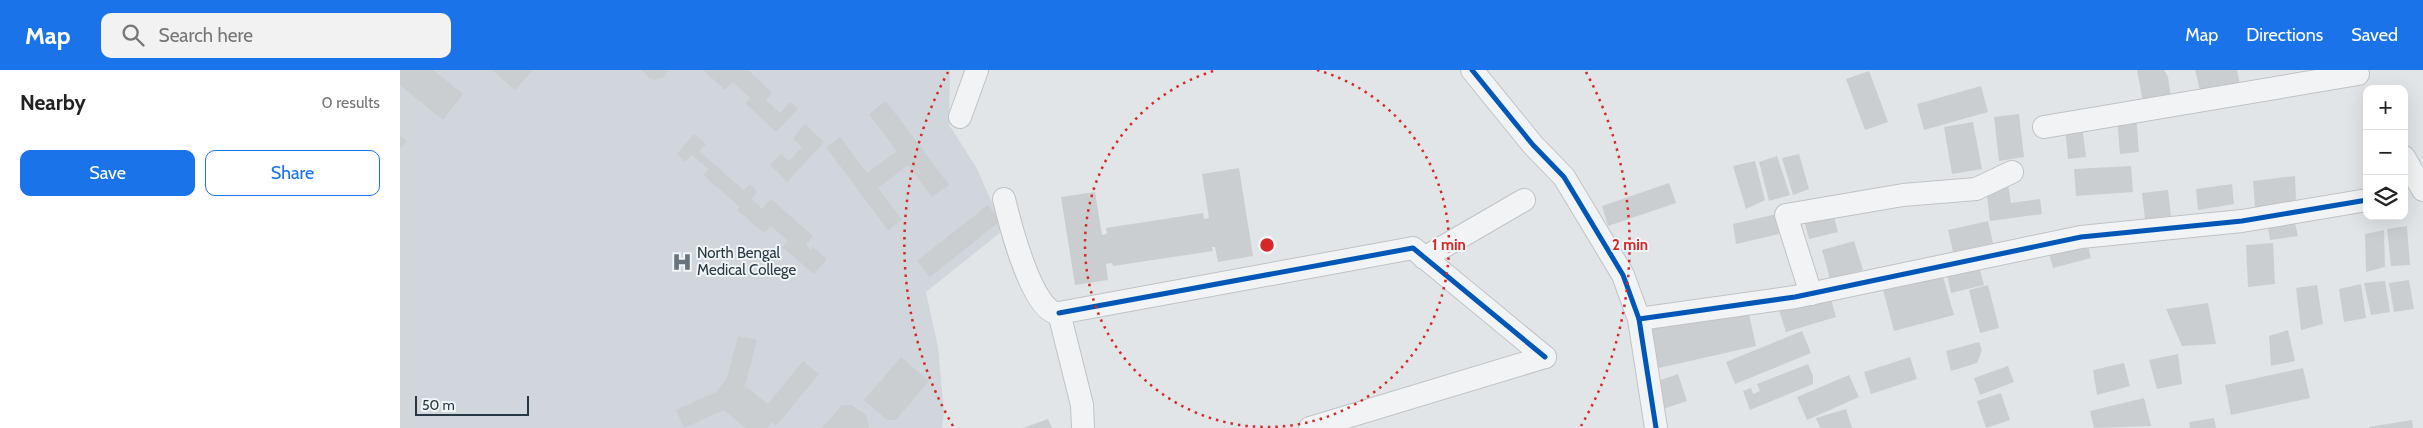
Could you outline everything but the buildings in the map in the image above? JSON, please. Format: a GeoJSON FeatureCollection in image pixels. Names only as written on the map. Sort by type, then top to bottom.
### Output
{"type":"FeatureCollection","features":[{"type":"Feature","properties":{"kind":"street"},"geometry":{"type":"LineString","coordinates":[[960,117],[977,70]]}},
{"type":"Feature","properties":{"kind":"street"},"geometry":{"type":"LineString","coordinates":[[1472,70],[1533,145],[1564,178],[1622,275],[1639,319],[1656,428]]}},
{"type":"Feature","properties":{"kind":"street"},"geometry":{"type":"LineString","coordinates":[[2044,127],[2360,78]]}},
{"type":"Feature","properties":{"kind":"street"},"geometry":{"type":"LineString","coordinates":[[2408,164],[2423,191],[2408,193]]}},
{"type":"Feature","properties":{"kind":"street"},"geometry":{"type":"LineString","coordinates":[[1811,294],[1786,215],[1903,195],[1976,189],[2012,172]]}},
{"type":"Feature","properties":{"kind":"street"},"geometry":{"type":"LineString","coordinates":[[1004,200],[1017,246],[1030,280],[1043,304],[1049,310],[1059,313],[1412,248],[1544,357],[1310,428]]}},
{"type":"Feature","properties":{"kind":"street"},"geometry":{"type":"LineString","coordinates":[[1424,258],[1524,200]]}},
{"type":"Feature","properties":{"kind":"street"},"geometry":{"type":"LineString","coordinates":[[1639,319],[1811,294],[2081,237],[2242,221],[2363,201]]}},
{"type":"Feature","properties":{"kind":"street"},"geometry":{"type":"LineString","coordinates":[[1059,313],[1080,398],[1083,428]]}},
{"type":"Feature","properties":{"kind":"shaded area","name":"North Bengal Medical College"},"geometry":{"type":"Polygon","coordinates":[[[400,70],[950,70],[949,125],[976,167],[999,218],[1001,232],[926,292],[938,347],[944,412],[942,428],[400,428],[400,70]]]}},
{"type":"Feature","properties":{"kind":"cycle path"},"geometry":{"type":"LineString","coordinates":[[1472,70],[1533,145],[1564,177],[1623,275],[1639,319],[1656,428]]}},
{"type":"Feature","properties":{"kind":"cycle path"},"geometry":{"type":"LineString","coordinates":[[1639,319],[1795,297],[2081,237],[2242,221],[2363,201]]}},
{"type":"Feature","properties":{"kind":"cycle path"},"geometry":{"type":"LineString","coordinates":[[1059,313],[1413,248],[1545,357]]}},
{"type":"Feature","properties":{"kind":"place","name":"North Bengal Medical College"},"geometry":{"type":"Point","coordinates":[682,262]}}]}
